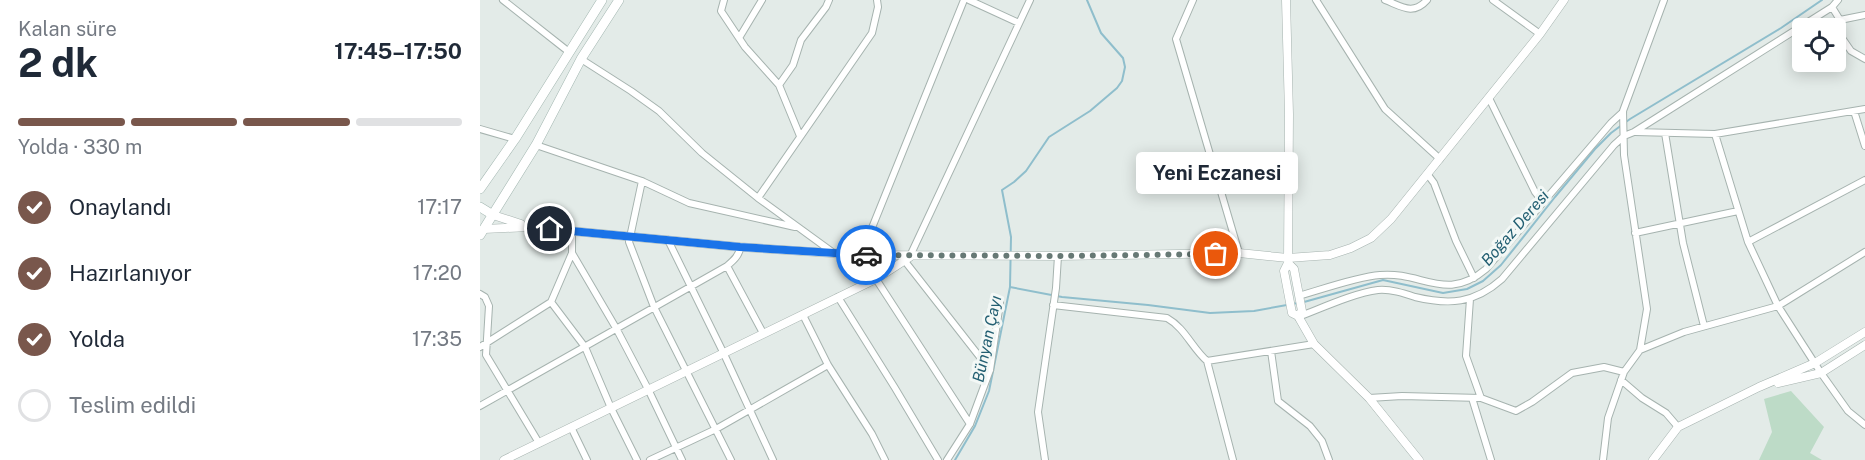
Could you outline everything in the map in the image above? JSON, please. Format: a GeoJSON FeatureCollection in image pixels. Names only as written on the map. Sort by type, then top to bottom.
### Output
{"type":"FeatureCollection","features":[{"type":"Feature","properties":{"kind":"main road"},"geometry":{"type":"LineString","coordinates":[[480,189],[603,0]]}},
{"type":"Feature","properties":{"kind":"main road"},"geometry":{"type":"LineString","coordinates":[[481,231],[536,145],[581,60],[619,0]]}},
{"type":"Feature","properties":{"kind":"main road"},"geometry":{"type":"LineString","coordinates":[[480,207],[493,215]]}},
{"type":"Feature","properties":{"kind":"street"},"geometry":{"type":"LineString","coordinates":[[503,0],[569,52]]}},
{"type":"Feature","properties":{"kind":"street"},"geometry":{"type":"LineString","coordinates":[[724,0],[722,11],[745,47],[779,85],[800,136]]}},
{"type":"Feature","properties":{"kind":"street"},"geometry":{"type":"LineString","coordinates":[[739,38],[762,0]]}},
{"type":"Feature","properties":{"kind":"street"},"geometry":{"type":"LineString","coordinates":[[779,85],[793,65],[801,40],[829,0]]}},
{"type":"Feature","properties":{"kind":"street"},"geometry":{"type":"LineString","coordinates":[[758,198],[872,33],[878,7],[877,0]]}},
{"type":"Feature","properties":{"kind":"street"},"geometry":{"type":"LineString","coordinates":[[861,255],[964,0]]}},
{"type":"Feature","properties":{"kind":"street"},"geometry":{"type":"LineString","coordinates":[[969,0],[1019,23]]}},
{"type":"Feature","properties":{"kind":"street"},"geometry":{"type":"LineString","coordinates":[[504,460],[876,279],[907,258],[1029,0]]}},
{"type":"Feature","properties":{"kind":"street"},"geometry":{"type":"LineString","coordinates":[[1193,0],[1176,39],[1239,253]]}},
{"type":"Feature","properties":{"kind":"street"},"geometry":{"type":"LineString","coordinates":[[1286,0],[1289,114],[1288,260],[1284,270],[1290,300],[1314,344],[1369,398],[1419,460]]}},
{"type":"Feature","properties":{"kind":"street"},"geometry":{"type":"LineString","coordinates":[[1316,0],[1384,109],[1440,159]]}},
{"type":"Feature","properties":{"kind":"street"},"geometry":{"type":"LineString","coordinates":[[1385,0],[1413,10],[1422,6],[1427,0]]}},
{"type":"Feature","properties":{"kind":"street"},"geometry":{"type":"LineString","coordinates":[[1494,0],[1540,34]]}},
{"type":"Feature","properties":{"kind":"street"},"geometry":{"type":"LineString","coordinates":[[481,231],[529,227],[740,247],[907,258],[1239,253],[1288,260],[1329,255],[1371,238],[1392,219],[1540,34],[1564,0]]}},
{"type":"Feature","properties":{"kind":"street"},"geometry":{"type":"LineString","coordinates":[[1603,460],[1608,418],[1624,372],[1640,350],[1647,309],[1624,155],[1623,115],[1664,0]]}},
{"type":"Feature","properties":{"kind":"street"},"geometry":{"type":"LineString","coordinates":[[1634,132],[1832,7],[1838,0]]}},
{"type":"Feature","properties":{"kind":"street"},"geometry":{"type":"LineString","coordinates":[[1832,7],[1839,18]]}},
{"type":"Feature","properties":{"kind":"street"},"geometry":{"type":"LineString","coordinates":[[1846,19],[1865,15]]}},
{"type":"Feature","properties":{"kind":"street"},"geometry":{"type":"LineString","coordinates":[[1846,44],[1851,51],[1865,59]]}},
{"type":"Feature","properties":{"kind":"street"},"geometry":{"type":"LineString","coordinates":[[581,60],[659,111],[702,153],[758,198],[836,254]]}},
{"type":"Feature","properties":{"kind":"street"},"geometry":{"type":"LineString","coordinates":[[1489,98],[1543,202]]}},
{"type":"Feature","properties":{"kind":"street"},"geometry":{"type":"LineString","coordinates":[[1298,314],[1375,291],[1391,291],[1439,302],[1455,302],[1484,293],[1502,279],[1624,133],[1715,134],[1865,109]]}},
{"type":"Feature","properties":{"kind":"street"},"geometry":{"type":"LineString","coordinates":[[1854,111],[1865,146]]}},
{"type":"Feature","properties":{"kind":"street"},"geometry":{"type":"LineString","coordinates":[[1299,297],[1378,275],[1397,275],[1448,286],[1459,285],[1474,278],[1486,269],[1611,123],[1623,115]]}},
{"type":"Feature","properties":{"kind":"street"},"geometry":{"type":"LineString","coordinates":[[480,129],[515,138]]}},
{"type":"Feature","properties":{"kind":"street"},"geometry":{"type":"LineString","coordinates":[[1665,133],[1683,243],[1704,326]]}},
{"type":"Feature","properties":{"kind":"street"},"geometry":{"type":"LineString","coordinates":[[1715,134],[1748,242],[1778,306],[1848,411],[1865,425]]}},
{"type":"Feature","properties":{"kind":"street"},"geometry":{"type":"LineString","coordinates":[[536,145],[642,181],[689,203],[798,228]]}},
{"type":"Feature","properties":{"kind":"street"},"geometry":{"type":"LineString","coordinates":[[1428,175],[1434,183],[1456,241],[1474,278]]}},
{"type":"Feature","properties":{"kind":"street"},"geometry":{"type":"LineString","coordinates":[[1748,242],[1865,180]]}},
{"type":"Feature","properties":{"kind":"street"},"geometry":{"type":"LineString","coordinates":[[642,181],[629,242],[654,307],[730,460]]}},
{"type":"Feature","properties":{"kind":"street"},"geometry":{"type":"LineString","coordinates":[[1635,233],[1738,211]]}},
{"type":"Feature","properties":{"kind":"street"},"geometry":{"type":"LineString","coordinates":[[493,215],[529,227]]}},
{"type":"Feature","properties":{"kind":"street"},"geometry":{"type":"LineString","coordinates":[[480,347],[551,302],[572,253],[572,231]]}},
{"type":"Feature","properties":{"kind":"street"},"geometry":{"type":"LineString","coordinates":[[668,240],[773,460]]}},
{"type":"Feature","properties":{"kind":"street"},"geometry":{"type":"LineString","coordinates":[[480,406],[727,266],[735,259],[740,247]]}},
{"type":"Feature","properties":{"kind":"street"},"geometry":{"type":"LineString","coordinates":[[1640,350],[1684,332],[1778,306],[1865,252]]}},
{"type":"Feature","properties":{"kind":"street"},"geometry":{"type":"LineString","coordinates":[[572,253],[616,328],[682,460]]}},
{"type":"Feature","properties":{"kind":"street"},"geometry":{"type":"LineString","coordinates":[[1045,460],[1038,412],[1056,288],[1058,256]]}},
{"type":"Feature","properties":{"kind":"street"},"geometry":{"type":"LineString","coordinates":[[907,258],[990,370]]}},
{"type":"Feature","properties":{"kind":"street"},"geometry":{"type":"LineString","coordinates":[[1288,260],[1294,269],[1299,297],[1298,314]]}},
{"type":"Feature","properties":{"kind":"street"},"geometry":{"type":"LineString","coordinates":[[727,266],[763,333]]}},
{"type":"Feature","properties":{"kind":"street"},"geometry":{"type":"LineString","coordinates":[[876,279],[970,424]]}},
{"type":"Feature","properties":{"kind":"street"},"geometry":{"type":"LineString","coordinates":[[480,294],[485,297],[489,306],[486,355],[539,443]]}},
{"type":"Feature","properties":{"kind":"street"},"geometry":{"type":"LineString","coordinates":[[838,297],[938,460]]}},
{"type":"Feature","properties":{"kind":"street"},"geometry":{"type":"LineString","coordinates":[[1470,299],[1466,356],[1482,398]]}},
{"type":"Feature","properties":{"kind":"street"},"geometry":{"type":"LineString","coordinates":[[551,302],[585,347],[611,408],[637,460]]}},
{"type":"Feature","properties":{"kind":"street"},"geometry":{"type":"LineString","coordinates":[[946,460],[970,424],[990,370],[1000,303]]}},
{"type":"Feature","properties":{"kind":"street"},"geometry":{"type":"LineString","coordinates":[[1054,303],[1167,318],[1174,322],[1207,361],[1233,460]]}},
{"type":"Feature","properties":{"kind":"street"},"geometry":{"type":"LineString","coordinates":[[803,315],[828,365],[872,434],[885,460]]}},
{"type":"Feature","properties":{"kind":"street"},"geometry":{"type":"LineString","coordinates":[[1653,460],[1678,427],[1759,387],[1815,363],[1865,332]]}},
{"type":"Feature","properties":{"kind":"street"},"geometry":{"type":"LineString","coordinates":[[1207,361],[1314,344]]}},
{"type":"Feature","properties":{"kind":"street"},"geometry":{"type":"LineString","coordinates":[[1759,387],[1821,373],[1865,345]]}},
{"type":"Feature","properties":{"kind":"street"},"geometry":{"type":"LineString","coordinates":[[1271,351],[1278,401],[1310,426],[1322,441],[1329,460]]}},
{"type":"Feature","properties":{"kind":"street"},"geometry":{"type":"LineString","coordinates":[[650,460],[716,429],[828,365]]}},
{"type":"Feature","properties":{"kind":"street"},"geometry":{"type":"LineString","coordinates":[[1369,398],[1402,396],[1482,398],[1516,411],[1572,373],[1595,367],[1624,372]]}},
{"type":"Feature","properties":{"kind":"street"},"geometry":{"type":"LineString","coordinates":[[1621,380],[1642,399],[1666,413],[1678,427]]}},
{"type":"Feature","properties":{"kind":"street"},"geometry":{"type":"LineString","coordinates":[[1472,398],[1491,460]]}},
{"type":"Feature","properties":{"kind":"street"},"geometry":{"type":"LineString","coordinates":[[571,427],[587,460]]}},
{"type":"Feature","properties":{"kind":"green space"},"geometry":{"type":"Polygon","coordinates":[[[1791,391],[1824,427],[1810,453],[1822,460],[1759,460],[1772,432],[1764,399],[1791,391]]]}},
{"type":"Feature","properties":{"kind":"waterway","name":"Bünyan Çayı"},"geometry":{"type":"LineString","coordinates":[[955,460],[975,426],[989,391],[1010,287],[1011,237],[1002,190],[1026,171],[1049,137],[1090,111],[1122,81],[1125,67],[1123,58],[1101,33],[1087,0]]}},
{"type":"Feature","properties":{"kind":"waterway","name":"Boğaz Deresi"},"geometry":{"type":"LineString","coordinates":[[1304,302],[1383,280],[1443,293],[1467,289],[1483,281],[1501,265],[1555,197],[1611,133],[1630,119],[1781,28],[1822,0]]}},
{"type":"Feature","properties":{"kind":"waterway","name":"Boğaz Deresi"},"geometry":{"type":"LineString","coordinates":[[1010,287],[1062,297],[1210,313],[1254,311],[1298,303]]}},
{"type":"Feature","properties":{"kind":"way so far"},"geometry":{"type":"LineString","coordinates":[[866,255],[1216,254]]}},
{"type":"Feature","properties":{"kind":"place","name":"Yeni Eczanesi"},"geometry":{"type":"Point","coordinates":[1216,254]}},
{"type":"Feature","properties":{"kind":"route"},"geometry":{"type":"LineString","coordinates":[[550,229],[740,247],[866,255]]}}]}
